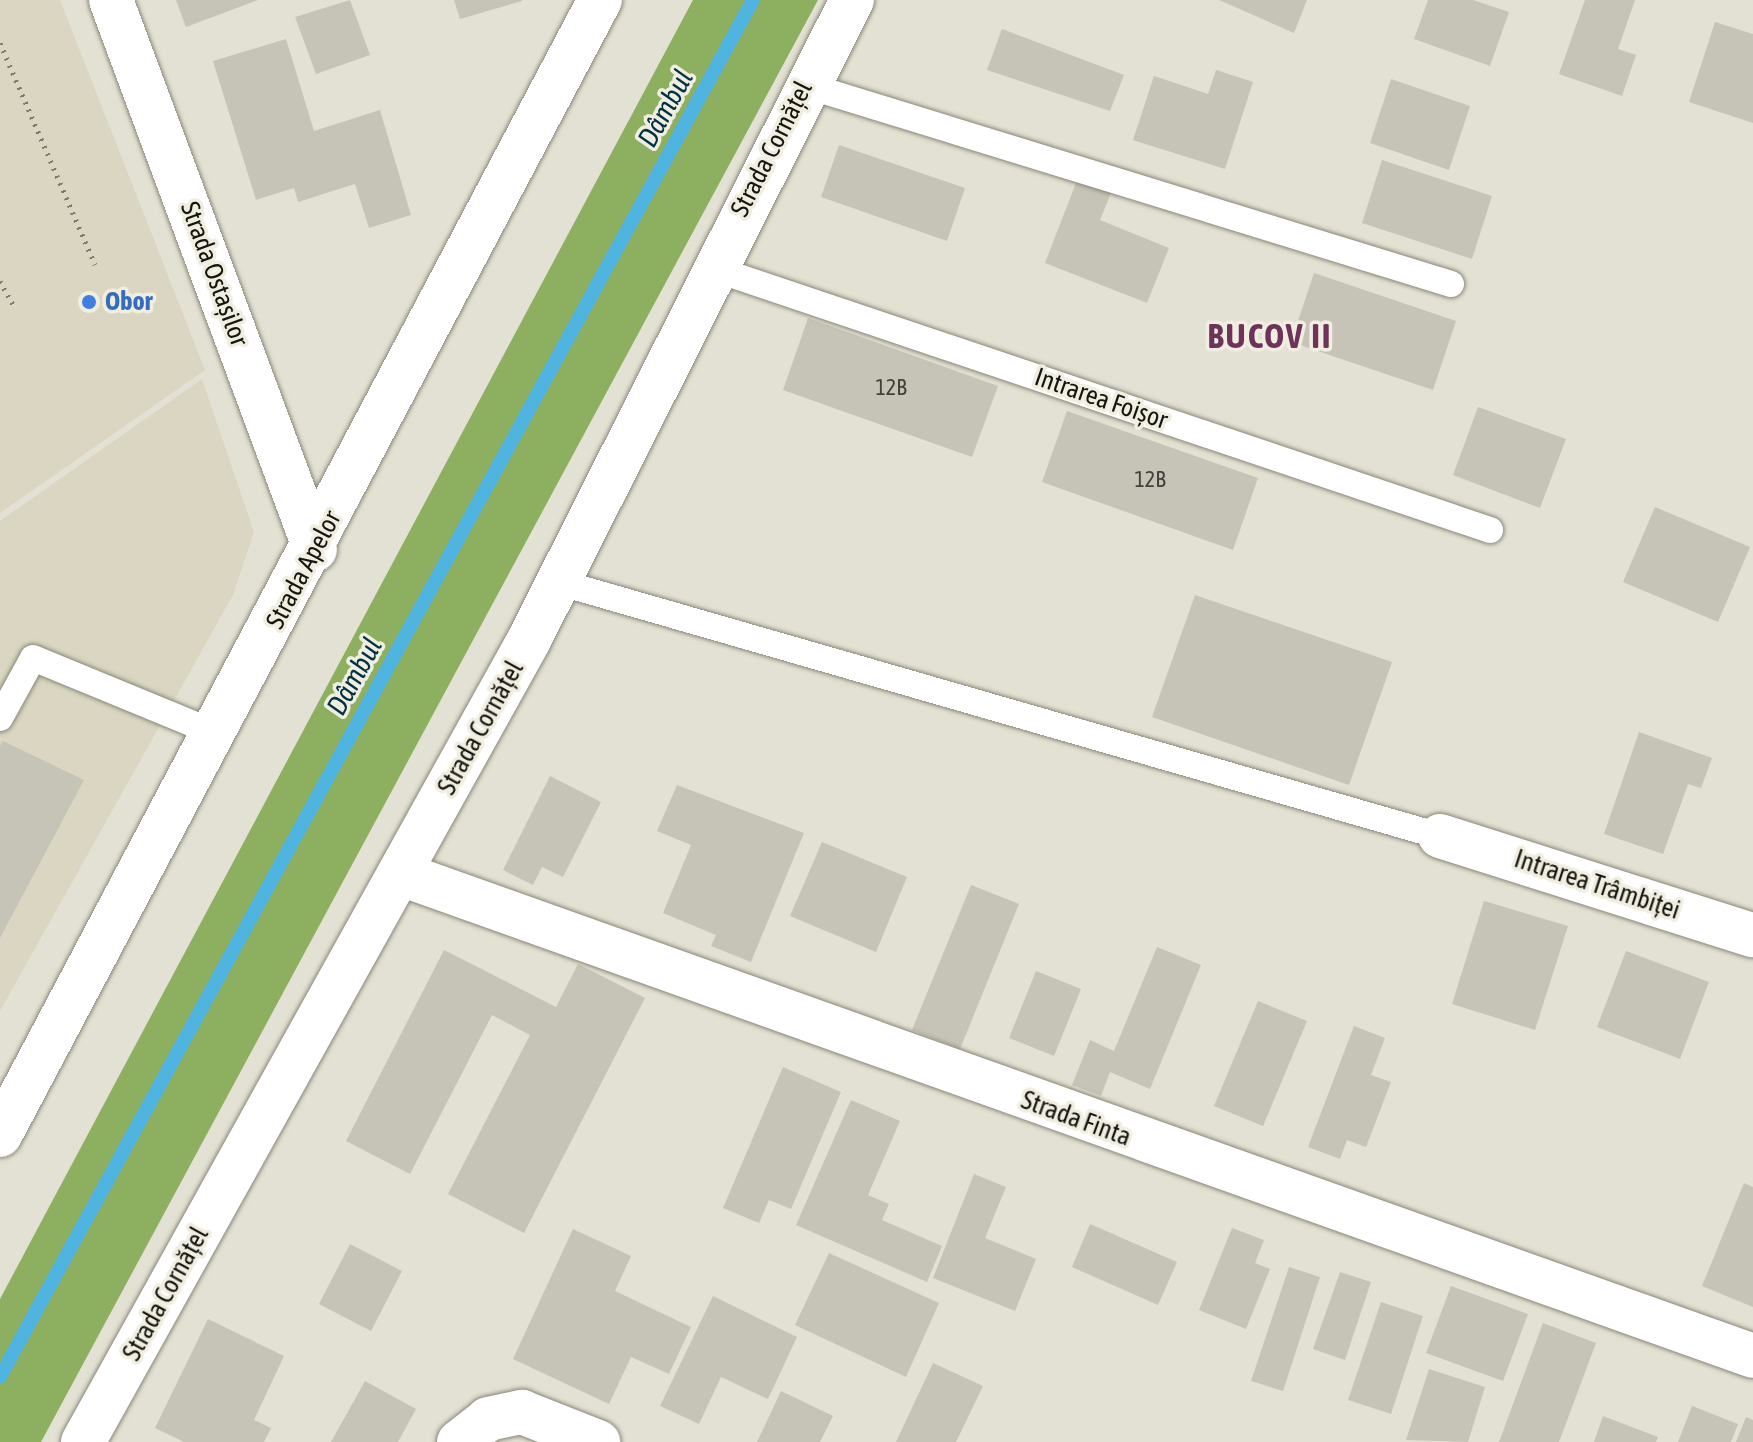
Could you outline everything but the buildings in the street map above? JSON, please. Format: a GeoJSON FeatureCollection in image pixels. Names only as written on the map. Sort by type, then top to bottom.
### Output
{"type":"FeatureCollection","features":[{"type":"Feature","properties":{"kind":"street","name":"Strada Ostașilor"},"geometry":{"type":"LineString","coordinates":[[111,0],[315,549]]}},
{"type":"Feature","properties":{"kind":"street","name":"Strada Apelor"},"geometry":{"type":"LineString","coordinates":[[0,1135],[315,549],[600,0]]}},
{"type":"Feature","properties":{"kind":"street","name":"Strada Cornățel"},"geometry":{"type":"LineString","coordinates":[[83,1442],[401,874],[558,582],[712,268],[852,0]]}},
{"type":"Feature","properties":{"kind":"street","name":"Intrarea Trâmbiței"},"geometry":{"type":"LineString","coordinates":[[1440,836],[1753,935]]}},
{"type":"Feature","properties":{"kind":"street","name":"Strada Finta"},"geometry":{"type":"LineString","coordinates":[[401,874],[1753,1356]]}},
{"type":"Feature","properties":{"kind":"street"},"geometry":{"type":"LineString","coordinates":[[459,1442],[488,1419],[522,1412],[598,1442]]}},
{"type":"Feature","properties":{"kind":"lane"},"geometry":{"type":"LineString","coordinates":[[805,85],[1451,284]]}},
{"type":"Feature","properties":{"kind":"lane","name":"Intrarea Foișor"},"geometry":{"type":"LineString","coordinates":[[712,268],[1490,530]]}},
{"type":"Feature","properties":{"kind":"lane"},"geometry":{"type":"LineString","coordinates":[[558,582],[1440,836]]}},
{"type":"Feature","properties":{"kind":"lane"},"geometry":{"type":"LineString","coordinates":[[0,718],[33,658],[217,734]]}},
{"type":"Feature","properties":{"kind":"path"},"geometry":{"type":"LineString","coordinates":[[0,43],[95,265]]}},
{"type":"Feature","properties":{"kind":"path"},"geometry":{"type":"LineString","coordinates":[[0,281],[15,308]]}},
{"type":"Feature","properties":{"kind":"shaded area","name":"Obor"},"geometry":{"type":"Polygon","coordinates":[[[0,0],[60,0],[205,370],[0,513],[0,0]]]}},
{"type":"Feature","properties":{"kind":"shaded area"},"geometry":{"type":"Polygon","coordinates":[[[202,379],[254,532],[233,595],[0,1011],[0,521],[202,379]]]}},
{"type":"Feature","properties":{"kind":"green space"},"geometry":{"type":"Polygon","coordinates":[[[693,0],[818,0],[41,1442],[0,1442],[0,1299],[693,0]]]}},
{"type":"Feature","properties":{"kind":"waterway","name":"Dâmbul"},"geometry":{"type":"LineString","coordinates":[[0,1377],[753,0]]}},
{"type":"Feature","properties":{"kind":"place","name":"Obor"},"geometry":{"type":"Point","coordinates":[89,302]}},
{"type":"Feature","properties":{"kind":"district","name":"BUCOV II"},"geometry":{"type":"Point","coordinates":[1270,336]}}]}
